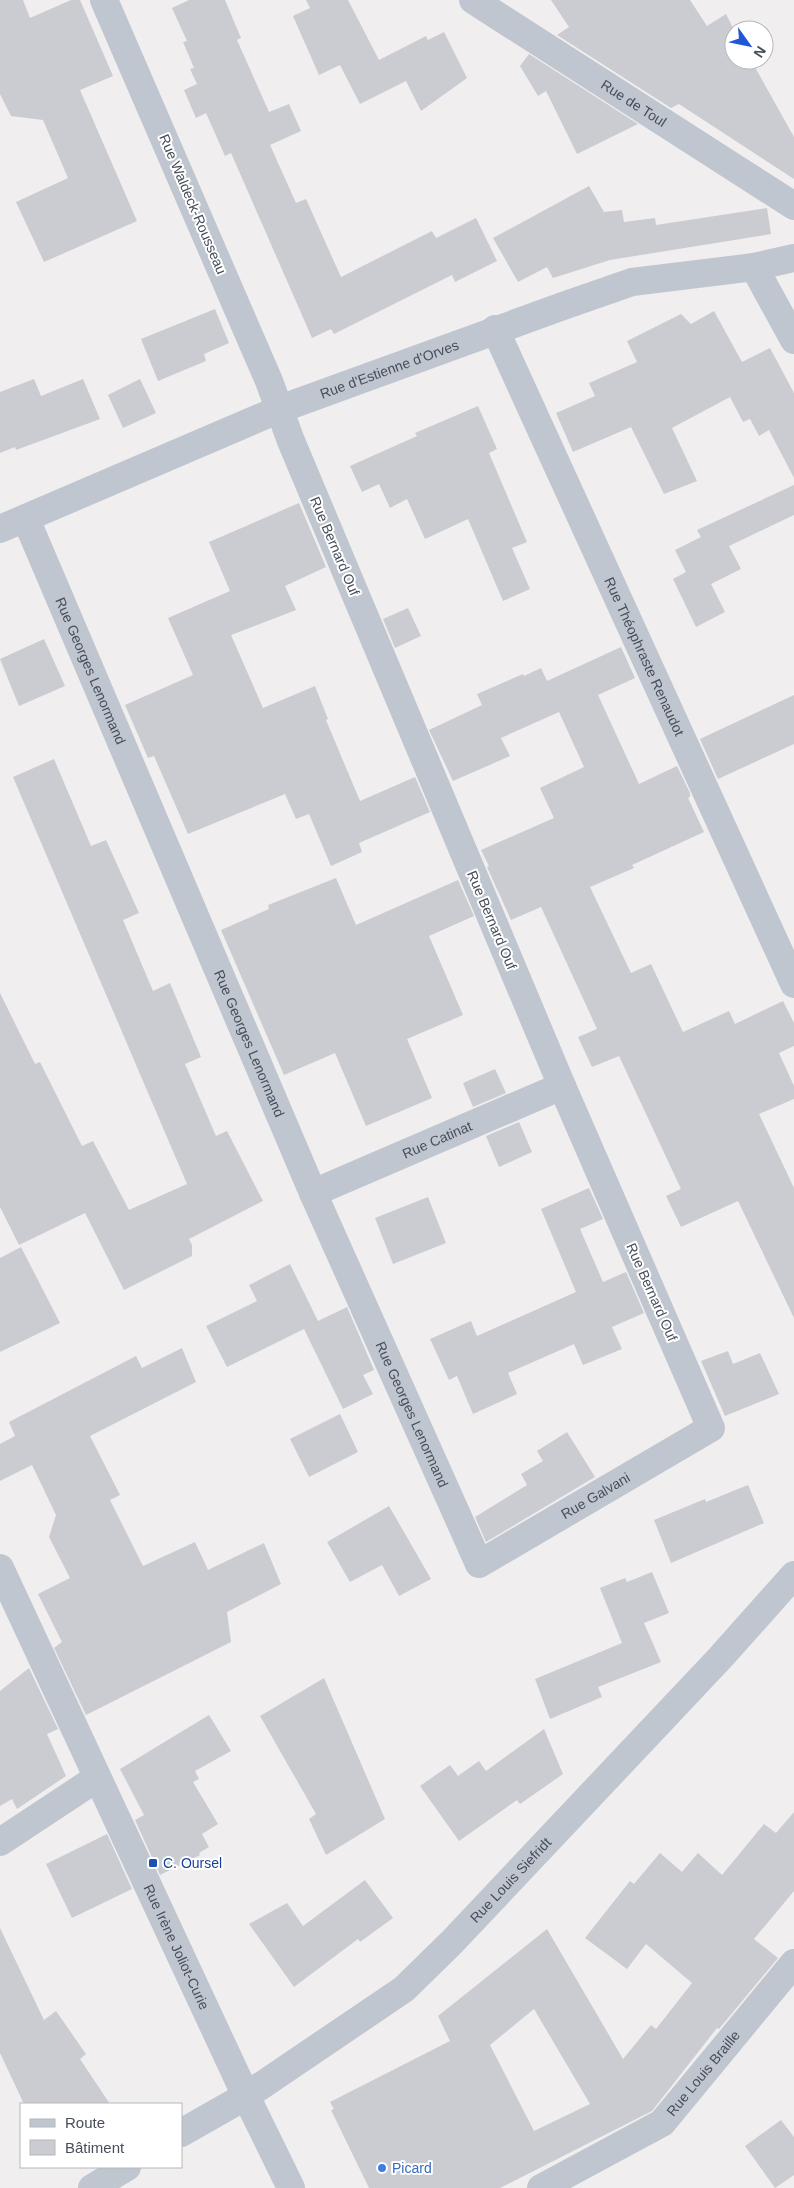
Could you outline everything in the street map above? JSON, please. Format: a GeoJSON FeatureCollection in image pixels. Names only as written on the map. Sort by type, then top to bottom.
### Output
{"type":"FeatureCollection","features":[{"type":"Feature","properties":{"kind":"street","name":"Rue Waldeck-Rousseau"},"geometry":{"type":"LineString","coordinates":[[104,0],[280,409]]}},
{"type":"Feature","properties":{"kind":"street","name":"Rue de Toul"},"geometry":{"type":"LineString","coordinates":[[473,0],[794,206]]}},
{"type":"Feature","properties":{"kind":"street","name":"Rue d'Estienne d'Orves"},"geometry":{"type":"LineString","coordinates":[[0,529],[26,520],[280,409],[495,329],[632,282],[754,267],[794,258]]}},
{"type":"Feature","properties":{"kind":"street"},"geometry":{"type":"LineString","coordinates":[[754,267],[794,340]]}},
{"type":"Feature","properties":{"kind":"street","name":"Rue Théophraste Renaudot"},"geometry":{"type":"LineString","coordinates":[[495,329],[794,984]]}},
{"type":"Feature","properties":{"kind":"street","name":"Rue Bernard Ouf"},"geometry":{"type":"LineString","coordinates":[[280,409],[294,450],[562,1086],[711,1428]]}},
{"type":"Feature","properties":{"kind":"street","name":"Rue Georges Lenormand"},"geometry":{"type":"LineString","coordinates":[[26,520],[313,1193],[480,1564]]}},
{"type":"Feature","properties":{"kind":"street","name":"Rue Catinat"},"geometry":{"type":"LineString","coordinates":[[313,1193],[562,1086]]}},
{"type":"Feature","properties":{"kind":"street","name":"Rue Galvani"},"geometry":{"type":"LineString","coordinates":[[480,1564],[711,1428]]}},
{"type":"Feature","properties":{"kind":"street","name":"Rue Irène Joliot-Curie"},"geometry":{"type":"LineString","coordinates":[[0,1568],[246,2096],[291,2188]]}},
{"type":"Feature","properties":{"kind":"street","name":"Rue Louis Siefridt"},"geometry":{"type":"LineString","coordinates":[[182,2132],[246,2096],[404,1989],[452,1942],[685,1695],[794,1575]]}},
{"type":"Feature","properties":{"kind":"street"},"geometry":{"type":"LineString","coordinates":[[0,1842],[98,1778]]}},
{"type":"Feature","properties":{"kind":"street","name":"Rue Louis Braille"},"geometry":{"type":"LineString","coordinates":[[541,2188],[662,2123],[794,1963]]}},
{"type":"Feature","properties":{"kind":"street"},"geometry":{"type":"LineString","coordinates":[[92,2188],[125,2168]]}},
{"type":"Feature","properties":{"kind":"building"},"geometry":{"type":"Polygon","coordinates":[[[0,0],[23,0],[30,18],[71,0],[80,0],[113,76],[80,90],[137,221],[44,262],[16,202],[68,178],[43,120],[11,116],[0,94],[0,0]]]}},
{"type":"Feature","properties":{"kind":"building"},"geometry":{"type":"Polygon","coordinates":[[[189,0],[225,0],[241,38],[237,40],[269,112],[289,104],[301,131],[270,145],[296,203],[306,199],[341,277],[432,231],[436,238],[476,218],[497,261],[455,282],[452,275],[334,334],[331,329],[312,338],[231,153],[225,156],[206,113],[196,118],[184,90],[197,84],[190,69],[194,68],[183,42],[187,41],[172,8],[189,0]]]}},
{"type":"Feature","properties":{"kind":"building"},"geometry":{"type":"Polygon","coordinates":[[[306,0],[348,0],[379,60],[426,36],[428,40],[444,32],[467,78],[421,111],[406,81],[360,104],[340,65],[319,75],[293,16],[310,8],[306,0]]]}},
{"type":"Feature","properties":{"kind":"building"},"geometry":{"type":"Polygon","coordinates":[[[551,0],[690,0],[707,26],[726,14],[729,20],[724,20],[724,70],[757,70],[794,137],[794,179],[679,104],[671,108],[557,35],[569,27],[551,0]]]}},
{"type":"Feature","properties":{"kind":"building"},"geometry":{"type":"Polygon","coordinates":[[[529,54],[638,124],[577,154],[546,91],[538,96],[520,66],[529,54]]]}},
{"type":"Feature","properties":{"kind":"building"},"geometry":{"type":"Polygon","coordinates":[[[589,186],[604,212],[622,210],[624,222],[655,218],[656,225],[767,208],[771,234],[610,260],[553,278],[547,267],[518,282],[493,238],[589,186]]]}},
{"type":"Feature","properties":{"kind":"building"},"geometry":{"type":"Polygon","coordinates":[[[215,309],[229,343],[204,354],[206,361],[158,381],[141,339],[215,309]]]}},
{"type":"Feature","properties":{"kind":"building"},"geometry":{"type":"Polygon","coordinates":[[[714,311],[742,362],[770,348],[794,393],[794,478],[769,430],[759,436],[750,419],[743,422],[730,397],[672,428],[697,481],[664,494],[631,427],[573,452],[556,413],[595,396],[589,383],[637,362],[627,341],[681,314],[691,324],[714,311]]]}},
{"type":"Feature","properties":{"kind":"building"},"geometry":{"type":"Polygon","coordinates":[[[34,379],[41,396],[83,379],[100,419],[16,450],[15,447],[0,453],[0,392],[34,379]]]}},
{"type":"Feature","properties":{"kind":"building"},"geometry":{"type":"Polygon","coordinates":[[[140,379],[156,413],[123,428],[108,395],[140,379]]]}},
{"type":"Feature","properties":{"kind":"building"},"geometry":{"type":"Polygon","coordinates":[[[478,406],[497,449],[489,453],[527,542],[512,548],[530,589],[503,601],[468,519],[425,539],[407,499],[390,508],[379,484],[362,492],[350,466],[417,436],[415,433],[478,406]]]}},
{"type":"Feature","properties":{"kind":"building"},"geometry":{"type":"Polygon","coordinates":[[[794,485],[794,515],[729,546],[741,569],[711,584],[725,612],[696,627],[673,579],[686,572],[675,550],[701,537],[697,530],[794,485]]]}},
{"type":"Feature","properties":{"kind":"building"},"geometry":{"type":"Polygon","coordinates":[[[299,503],[326,567],[285,586],[296,610],[231,635],[263,708],[315,686],[328,719],[326,720],[360,801],[415,777],[430,812],[359,843],[362,852],[331,866],[309,814],[296,819],[285,794],[188,834],[154,756],[148,758],[125,705],[193,675],[168,618],[230,591],[209,542],[299,503]]]}},
{"type":"Feature","properties":{"kind":"building"},"geometry":{"type":"Polygon","coordinates":[[[408,608],[421,636],[395,648],[383,619],[408,608]]]}},
{"type":"Feature","properties":{"kind":"building"},"geometry":{"type":"Polygon","coordinates":[[[44,639],[65,686],[19,706],[0,659],[44,639]]]}},
{"type":"Feature","properties":{"kind":"building"},"geometry":{"type":"Polygon","coordinates":[[[621,647],[635,678],[598,695],[639,784],[677,766],[690,793],[688,798],[704,832],[632,865],[634,868],[590,887],[631,973],[651,964],[683,1032],[729,1011],[735,1024],[783,1001],[794,1023],[794,1046],[779,1053],[794,1086],[794,1099],[759,1114],[794,1188],[794,1318],[738,1201],[681,1227],[666,1196],[681,1189],[619,1056],[592,1067],[578,1037],[597,1029],[541,907],[511,920],[487,867],[489,866],[481,850],[554,818],[540,788],[584,767],[559,712],[501,738],[510,756],[453,781],[429,730],[482,705],[477,694],[523,674],[524,676],[541,668],[547,681],[621,647]]]}},
{"type":"Feature","properties":{"kind":"building"},"geometry":{"type":"Polygon","coordinates":[[[794,695],[794,744],[718,779],[700,739],[794,695]]]}},
{"type":"Feature","properties":{"kind":"building"},"geometry":{"type":"Polygon","coordinates":[[[54,759],[91,846],[106,840],[139,913],[123,920],[153,991],[170,983],[201,1057],[185,1064],[216,1136],[227,1131],[263,1201],[189,1239],[192,1245],[192,1256],[124,1290],[85,1213],[19,1245],[0,1207],[0,993],[35,1064],[40,1062],[82,1146],[93,1141],[129,1210],[187,1184],[13,777],[54,759]]]}},
{"type":"Feature","properties":{"kind":"building"},"geometry":{"type":"Polygon","coordinates":[[[336,878],[356,925],[458,880],[474,916],[429,936],[463,1015],[407,1039],[432,1098],[366,1126],[335,1053],[284,1075],[221,930],[269,909],[268,905],[336,878]]]}},
{"type":"Feature","properties":{"kind":"building"},"geometry":{"type":"Polygon","coordinates":[[[495,1069],[506,1093],[473,1107],[463,1083],[495,1069]]]}},
{"type":"Feature","properties":{"kind":"building"},"geometry":{"type":"Polygon","coordinates":[[[519,1122],[532,1152],[499,1167],[486,1136],[519,1122]]]}},
{"type":"Feature","properties":{"kind":"building"},"geometry":{"type":"Polygon","coordinates":[[[589,1188],[603,1219],[580,1229],[603,1282],[626,1272],[644,1313],[612,1327],[622,1349],[583,1365],[574,1344],[508,1373],[517,1394],[473,1414],[457,1376],[449,1380],[430,1339],[471,1321],[477,1336],[576,1292],[541,1209],[589,1188]]]}},
{"type":"Feature","properties":{"kind":"building"},"geometry":{"type":"Polygon","coordinates":[[[428,1197],[446,1243],[393,1264],[375,1218],[428,1197]]]}},
{"type":"Feature","properties":{"kind":"building"},"geometry":{"type":"Polygon","coordinates":[[[21,1247],[60,1323],[0,1352],[0,1258],[21,1247]]]}},
{"type":"Feature","properties":{"kind":"building"},"geometry":{"type":"Polygon","coordinates":[[[290,1264],[318,1321],[347,1307],[374,1370],[363,1375],[373,1394],[343,1409],[304,1329],[227,1367],[206,1326],[257,1301],[249,1285],[290,1264]]]}},
{"type":"Feature","properties":{"kind":"building"},"geometry":{"type":"Polygon","coordinates":[[[182,1348],[196,1382],[90,1436],[120,1495],[110,1500],[143,1566],[195,1542],[208,1570],[264,1543],[281,1584],[227,1612],[231,1642],[86,1715],[54,1648],[62,1642],[38,1594],[70,1578],[49,1537],[56,1515],[32,1465],[0,1481],[0,1444],[15,1436],[9,1422],[136,1356],[142,1368],[182,1348]]]}},
{"type":"Feature","properties":{"kind":"building"},"geometry":{"type":"Polygon","coordinates":[[[728,1351],[733,1364],[760,1353],[779,1394],[725,1416],[701,1361],[728,1351]]]}},
{"type":"Feature","properties":{"kind":"building"},"geometry":{"type":"Polygon","coordinates":[[[340,1414],[358,1452],[309,1477],[290,1439],[340,1414]]]}},
{"type":"Feature","properties":{"kind":"building"},"geometry":{"type":"Polygon","coordinates":[[[567,1432],[595,1477],[486,1542],[475,1517],[527,1485],[521,1474],[543,1461],[537,1451],[567,1432]]]}},
{"type":"Feature","properties":{"kind":"building"},"geometry":{"type":"Polygon","coordinates":[[[748,1485],[764,1523],[671,1563],[654,1520],[705,1499],[706,1502],[748,1485]]]}},
{"type":"Feature","properties":{"kind":"building"},"geometry":{"type":"Polygon","coordinates":[[[389,1506],[431,1579],[399,1596],[382,1565],[350,1582],[327,1542],[389,1506]]]}},
{"type":"Feature","properties":{"kind":"building"},"geometry":{"type":"Polygon","coordinates":[[[652,1572],[669,1613],[644,1623],[661,1662],[598,1687],[602,1697],[550,1719],[535,1679],[622,1643],[600,1588],[625,1578],[627,1582],[652,1572]]]}},
{"type":"Feature","properties":{"kind":"building"},"geometry":{"type":"Polygon","coordinates":[[[29,1668],[58,1729],[47,1734],[66,1776],[17,1809],[12,1799],[0,1806],[0,1691],[29,1668]]]}},
{"type":"Feature","properties":{"kind":"building"},"geometry":{"type":"Polygon","coordinates":[[[324,1678],[385,1819],[326,1855],[309,1819],[316,1814],[260,1716],[324,1678]]]}},
{"type":"Feature","properties":{"kind":"building"},"geometry":{"type":"Polygon","coordinates":[[[209,1715],[231,1751],[195,1771],[199,1779],[193,1782],[218,1824],[202,1834],[209,1847],[199,1853],[200,1855],[160,1875],[135,1820],[144,1815],[120,1769],[209,1715]]]}},
{"type":"Feature","properties":{"kind":"building"},"geometry":{"type":"Polygon","coordinates":[[[544,1729],[563,1774],[520,1804],[517,1800],[459,1841],[420,1786],[450,1765],[458,1776],[479,1761],[486,1771],[544,1729]]]}},
{"type":"Feature","properties":{"kind":"building"},"geometry":{"type":"Polygon","coordinates":[[[794,1812],[794,1891],[754,1939],[778,1958],[719,2029],[717,2028],[652,2111],[500,2188],[369,2188],[331,2110],[334,2109],[330,2102],[450,2041],[438,2016],[547,1929],[623,2059],[651,2025],[656,2029],[692,1983],[646,1944],[627,1969],[585,1938],[630,1881],[634,1884],[660,1853],[682,1872],[698,1853],[722,1875],[764,1824],[776,1833],[794,1812]],[[534,2009],[490,2045],[534,2131],[590,2104],[534,2009]]]}},
{"type":"Feature","properties":{"kind":"building"},"geometry":{"type":"Polygon","coordinates":[[[107,1834],[132,1889],[72,1918],[46,1864],[107,1834]]]}},
{"type":"Feature","properties":{"kind":"building"},"geometry":{"type":"Polygon","coordinates":[[[365,1880],[393,1918],[360,1942],[358,1939],[294,1987],[249,1924],[287,1903],[303,1926],[365,1880]]]}},
{"type":"Feature","properties":{"kind":"building"},"geometry":{"type":"Polygon","coordinates":[[[0,1928],[44,2020],[56,2011],[86,2054],[80,2059],[109,2103],[24,2103],[0,2053],[0,1928]]]}},
{"type":"Feature","properties":{"kind":"building"},"geometry":{"type":"Polygon","coordinates":[[[781,2120],[794,2137],[794,2175],[775,2188],[745,2146],[781,2120]]]}},
{"type":"Feature","properties":{"kind":"place","name":"C. Oursel"},"geometry":{"type":"Point","coordinates":[153,1863]}},
{"type":"Feature","properties":{"kind":"place","name":"Picard"},"geometry":{"type":"Point","coordinates":[382,2168]}}]}
